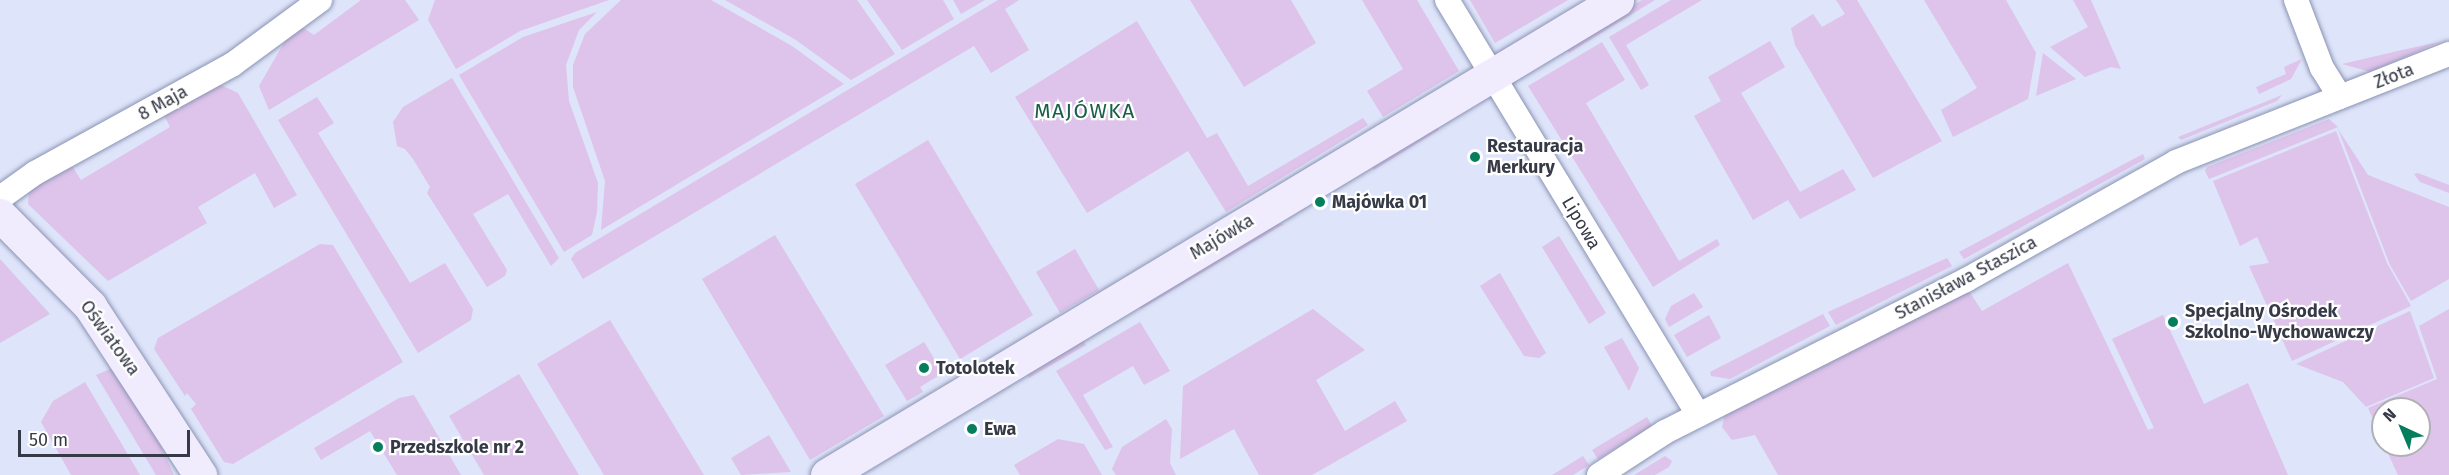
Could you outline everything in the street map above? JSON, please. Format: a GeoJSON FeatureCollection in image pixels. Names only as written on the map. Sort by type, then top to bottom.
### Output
{"type":"FeatureCollection","features":[{"type":"Feature","properties":{"kind":"street","name":"8 Maja"},"geometry":{"type":"LineString","coordinates":[[0,198],[35,173],[233,64],[320,0]]}},
{"type":"Feature","properties":{"kind":"street","name":"Lipowa"},"geometry":{"type":"LineString","coordinates":[[1447,0],[1698,415]]}},
{"type":"Feature","properties":{"kind":"street","name":"Majówka"},"geometry":{"type":"LineString","coordinates":[[827,475],[1617,0]]}},
{"type":"Feature","properties":{"kind":"street"},"geometry":{"type":"LineString","coordinates":[[2296,0],[2322,68],[2340,97]]}},
{"type":"Feature","properties":{"kind":"street","name":"Złota"},"geometry":{"type":"LineString","coordinates":[[2340,97],[2449,54]]}},
{"type":"Feature","properties":{"kind":"street","name":"Stanisława Staszica"},"geometry":{"type":"LineString","coordinates":[[1599,475],[1698,415],[1966,280],[2176,162],[2340,97]]}},
{"type":"Feature","properties":{"kind":"street","name":"Oświatowa"},"geometry":{"type":"LineString","coordinates":[[0,216],[90,306],[200,475]]}},
{"type":"Feature","properties":{"kind":"shaded area"},"geometry":{"type":"Polygon","coordinates":[[[361,0],[405,0],[419,20],[269,110],[259,86],[285,41],[299,25],[314,35],[361,0]]]}},
{"type":"Feature","properties":{"kind":"shaded area"},"geometry":{"type":"Polygon","coordinates":[[[435,0],[609,0],[520,31],[456,69],[428,20],[435,0]]]}},
{"type":"Feature","properties":{"kind":"shaded area"},"geometry":{"type":"Polygon","coordinates":[[[621,0],[711,0],[792,46],[844,84],[601,230],[605,181],[573,87],[573,65],[585,34],[621,0]]]}},
{"type":"Feature","properties":{"kind":"shaded area"},"geometry":{"type":"Polygon","coordinates":[[[725,0],[857,0],[895,54],[851,80],[796,40],[725,0]]]}},
{"type":"Feature","properties":{"kind":"shaded area"},"geometry":{"type":"Polygon","coordinates":[[[867,0],[943,0],[954,19],[902,50],[867,0]]]}},
{"type":"Feature","properties":{"kind":"shaded area"},"geometry":{"type":"Polygon","coordinates":[[[953,0],[985,0],[961,14],[953,0]]]}},
{"type":"Feature","properties":{"kind":"shaded area"},"geometry":{"type":"Polygon","coordinates":[[[998,0],[1019,0],[1005,9],[1029,50],[991,73],[974,46],[583,279],[571,259],[575,253],[998,0]]]}},
{"type":"Feature","properties":{"kind":"shaded area"},"geometry":{"type":"Polygon","coordinates":[[[1190,0],[1291,0],[1316,43],[1244,87],[1190,0]]]}},
{"type":"Feature","properties":{"kind":"shaded area"},"geometry":{"type":"Polygon","coordinates":[[[1362,0],[1417,0],[1459,71],[1383,117],[1367,91],[1403,69],[1362,0]]]}},
{"type":"Feature","properties":{"kind":"shaded area"},"geometry":{"type":"Polygon","coordinates":[[[1470,0],[1568,0],[1495,43],[1470,0]]]}},
{"type":"Feature","properties":{"kind":"shaded area"},"geometry":{"type":"Polygon","coordinates":[[[1642,0],[1655,0],[1569,53],[1564,46],[1642,0]]]}},
{"type":"Feature","properties":{"kind":"shaded area"},"geometry":{"type":"Polygon","coordinates":[[[1671,0],[1702,0],[1626,45],[1649,85],[1641,90],[1609,37],[1671,0]]]}},
{"type":"Feature","properties":{"kind":"shaded area"},"geometry":{"type":"Polygon","coordinates":[[[1836,0],[1857,0],[1942,141],[1873,178],[1795,45],[1791,28],[1813,14],[1822,27],[1845,14],[1836,0]]]}},
{"type":"Feature","properties":{"kind":"shaded area"},"geometry":{"type":"Polygon","coordinates":[[[1924,0],[2006,0],[2036,53],[2028,99],[1953,137],[1941,110],[1977,88],[1924,0]]]}},
{"type":"Feature","properties":{"kind":"shaded area"},"geometry":{"type":"Polygon","coordinates":[[[2073,0],[2091,0],[2121,69],[2111,67],[2085,77],[2050,47],[2088,27],[2073,0]]]}},
{"type":"Feature","properties":{"kind":"shaded area"},"geometry":{"type":"Polygon","coordinates":[[[597,12],[579,30],[566,65],[569,101],[598,183],[597,212],[592,235],[564,252],[459,75],[523,37],[597,12]]]}},
{"type":"Feature","properties":{"kind":"shaded area"},"geometry":{"type":"Polygon","coordinates":[[[1137,21],[1207,138],[1217,133],[1248,186],[1363,118],[1368,125],[1226,212],[1188,151],[1087,213],[1015,97],[1137,21]]]}},
{"type":"Feature","properties":{"kind":"shaded area"},"geometry":{"type":"Polygon","coordinates":[[[1770,41],[1785,67],[1741,93],[1800,192],[1843,169],[1856,190],[1800,219],[1788,200],[1753,220],[1694,116],[1721,101],[1708,77],[1770,41]]]}},
{"type":"Feature","properties":{"kind":"shaded area"},"geometry":{"type":"Polygon","coordinates":[[[1602,42],[1625,80],[1586,103],[1679,261],[1717,239],[1720,245],[1653,287],[1528,86],[1602,42]]]}},
{"type":"Feature","properties":{"kind":"shaded area"},"geometry":{"type":"Polygon","coordinates":[[[2439,42],[2371,72],[2342,64],[2402,50],[2439,42]]]}},
{"type":"Feature","properties":{"kind":"shaded area"},"geometry":{"type":"Polygon","coordinates":[[[2043,53],[2076,79],[2036,96],[2043,53]]]}},
{"type":"Feature","properties":{"kind":"shaded area"},"geometry":{"type":"Polygon","coordinates":[[[2302,59],[2291,79],[2259,94],[2256,87],[2286,74],[2284,67],[2302,59]]]}},
{"type":"Feature","properties":{"kind":"shaded area"},"geometry":{"type":"Polygon","coordinates":[[[452,78],[559,258],[551,266],[508,194],[473,214],[507,270],[505,276],[487,287],[427,193],[430,187],[413,159],[405,149],[397,146],[393,122],[403,107],[452,78]]]}},
{"type":"Feature","properties":{"kind":"shaded area"},"geometry":{"type":"Polygon","coordinates":[[[217,83],[238,93],[297,195],[274,208],[255,173],[198,207],[207,223],[108,281],[28,204],[29,191],[72,166],[81,180],[170,127],[163,113],[217,83]]]}},
{"type":"Feature","properties":{"kind":"shaded area"},"geometry":{"type":"Polygon","coordinates":[[[2282,95],[2277,101],[2181,140],[2178,137],[2282,95]]]}},
{"type":"Feature","properties":{"kind":"shaded area"},"geometry":{"type":"Polygon","coordinates":[[[317,97],[334,123],[318,133],[410,283],[445,263],[473,309],[471,320],[418,353],[278,120],[317,97]]]}},
{"type":"Feature","properties":{"kind":"shaded area"},"geometry":{"type":"Polygon","coordinates":[[[2329,119],[2338,127],[2209,179],[2205,171],[2207,167],[2329,119]]]}},
{"type":"Feature","properties":{"kind":"shaded area"},"geometry":{"type":"Polygon","coordinates":[[[1436,125],[1439,130],[1374,170],[1370,165],[1436,125]]]}},
{"type":"Feature","properties":{"kind":"shaded area"},"geometry":{"type":"Polygon","coordinates":[[[2338,129],[2368,175],[2449,207],[2449,279],[2411,301],[2390,265],[2338,129]]]}},
{"type":"Feature","properties":{"kind":"shaded area"},"geometry":{"type":"Polygon","coordinates":[[[2336,131],[2387,263],[2411,306],[2292,361],[2249,266],[2269,263],[2257,237],[2240,246],[2213,181],[2336,131]]]}},
{"type":"Feature","properties":{"kind":"shaded area"},"geometry":{"type":"Polygon","coordinates":[[[928,140],[1033,315],[960,359],[855,184],[928,140]]]}},
{"type":"Feature","properties":{"kind":"shaded area"},"geometry":{"type":"Polygon","coordinates":[[[2143,154],[2145,159],[1964,259],[1959,252],[2143,154]]]}},
{"type":"Feature","properties":{"kind":"shaded area"},"geometry":{"type":"Polygon","coordinates":[[[2418,173],[2449,185],[2449,193],[2420,182],[2414,174],[2418,173]]]}},
{"type":"Feature","properties":{"kind":"shaded area"},"geometry":{"type":"Polygon","coordinates":[[[1273,223],[1284,224],[1141,309],[1138,304],[1273,223]]]}},
{"type":"Feature","properties":{"kind":"shaded area"},"geometry":{"type":"Polygon","coordinates":[[[775,235],[884,416],[810,460],[702,279],[775,235]]]}},
{"type":"Feature","properties":{"kind":"shaded area"},"geometry":{"type":"Polygon","coordinates":[[[1559,236],[1606,313],[1589,324],[1542,247],[1559,236]]]}},
{"type":"Feature","properties":{"kind":"shaded area"},"geometry":{"type":"Polygon","coordinates":[[[320,244],[333,245],[403,362],[233,464],[224,462],[191,409],[196,404],[187,393],[185,396],[154,349],[158,338],[320,244]]]}},
{"type":"Feature","properties":{"kind":"shaded area"},"geometry":{"type":"Polygon","coordinates":[[[1075,249],[1099,290],[1060,313],[1036,272],[1075,249]]]}},
{"type":"Feature","properties":{"kind":"shaded area"},"geometry":{"type":"Polygon","coordinates":[[[1947,258],[1952,266],[1836,325],[1828,312],[1947,258]]]}},
{"type":"Feature","properties":{"kind":"shaded area"},"geometry":{"type":"Polygon","coordinates":[[[0,259],[50,314],[0,343],[0,259]]]}},
{"type":"Feature","properties":{"kind":"shaded area"},"geometry":{"type":"Polygon","coordinates":[[[2068,263],[2148,430],[2154,428],[2112,339],[2163,315],[2204,404],[2248,383],[2288,475],[1778,475],[1755,435],[1732,440],[1722,427],[1725,414],[1969,291],[1982,311],[2068,263]]]}},
{"type":"Feature","properties":{"kind":"shaded area"},"geometry":{"type":"Polygon","coordinates":[[[1500,273],[1546,353],[1539,358],[1524,356],[1480,286],[1500,273]]]}},
{"type":"Feature","properties":{"kind":"shaded area"},"geometry":{"type":"Polygon","coordinates":[[[1694,293],[1703,307],[1669,327],[1665,319],[1671,306],[1694,293]]]}},
{"type":"Feature","properties":{"kind":"shaded area"},"geometry":{"type":"Polygon","coordinates":[[[1313,309],[1365,350],[1316,380],[1345,431],[1395,401],[1407,421],[1312,475],[1259,475],[1234,429],[1180,459],[1183,386],[1313,309]]]}},
{"type":"Feature","properties":{"kind":"shaded area"},"geometry":{"type":"Polygon","coordinates":[[[2449,309],[2449,475],[2398,475],[2390,457],[2431,457],[2431,397],[2394,397],[2437,379],[2419,326],[2449,309]]]}},
{"type":"Feature","properties":{"kind":"shaded area"},"geometry":{"type":"Polygon","coordinates":[[[2410,311],[2434,378],[2389,397],[2371,397],[2371,405],[2366,407],[2343,382],[2296,364],[2410,311]]]}},
{"type":"Feature","properties":{"kind":"shaded area"},"geometry":{"type":"Polygon","coordinates":[[[1823,314],[1830,326],[1730,379],[1711,376],[1710,372],[1823,314]]]}},
{"type":"Feature","properties":{"kind":"shaded area"},"geometry":{"type":"Polygon","coordinates":[[[1709,315],[1721,338],[1687,357],[1674,335],[1709,315]]]}},
{"type":"Feature","properties":{"kind":"shaded area"},"geometry":{"type":"Polygon","coordinates":[[[610,320],[704,475],[604,475],[537,364],[610,320]]]}},
{"type":"Feature","properties":{"kind":"shaded area"},"geometry":{"type":"Polygon","coordinates":[[[1140,322],[1170,371],[1144,385],[1133,366],[1083,395],[1113,447],[1105,450],[1056,371],[1140,322]]]}},
{"type":"Feature","properties":{"kind":"shaded area"},"geometry":{"type":"Polygon","coordinates":[[[1082,338],[1086,345],[1029,378],[1025,371],[1082,338]]]}},
{"type":"Feature","properties":{"kind":"shaded area"},"geometry":{"type":"Polygon","coordinates":[[[1622,338],[1639,368],[1629,391],[1604,347],[1622,338]]]}},
{"type":"Feature","properties":{"kind":"shaded area"},"geometry":{"type":"Polygon","coordinates":[[[924,342],[943,373],[920,387],[923,392],[907,401],[885,365],[924,342]]]}},
{"type":"Feature","properties":{"kind":"shaded area"},"geometry":{"type":"Polygon","coordinates":[[[115,367],[139,399],[174,475],[156,475],[96,375],[115,367]]]}},
{"type":"Feature","properties":{"kind":"shaded area"},"geometry":{"type":"Polygon","coordinates":[[[519,374],[579,475],[484,475],[449,416],[519,374]]]}},
{"type":"Feature","properties":{"kind":"shaded area"},"geometry":{"type":"Polygon","coordinates":[[[85,382],[140,475],[71,475],[41,422],[53,401],[85,382]]]}},
{"type":"Feature","properties":{"kind":"shaded area","name":"Przedszkole nr 2"},"geometry":{"type":"Polygon","coordinates":[[[414,395],[461,475],[397,475],[370,431],[321,460],[314,448],[399,398],[414,395]]]}},
{"type":"Feature","properties":{"kind":"shaded area"},"geometry":{"type":"Polygon","coordinates":[[[1647,417],[1652,426],[1598,459],[1592,450],[1647,417]]]}},
{"type":"Feature","properties":{"kind":"shaded area"},"geometry":{"type":"Polygon","coordinates":[[[1166,419],[1172,429],[1170,463],[1176,475],[1116,475],[1112,469],[1122,447],[1166,419]]]}},
{"type":"Feature","properties":{"kind":"shaded area"},"geometry":{"type":"Polygon","coordinates":[[[769,435],[791,472],[741,475],[731,458],[769,435]]]}},
{"type":"Feature","properties":{"kind":"shaded area"},"geometry":{"type":"Polygon","coordinates":[[[1058,439],[1084,444],[1102,475],[1020,475],[1014,465],[1058,439]]]}},
{"type":"Feature","properties":{"kind":"shaded area"},"geometry":{"type":"Polygon","coordinates":[[[1583,456],[1589,465],[1573,475],[1552,475],[1583,456]]]}},
{"type":"Feature","properties":{"kind":"shaded area"},"geometry":{"type":"Polygon","coordinates":[[[1665,456],[1672,461],[1669,467],[1655,475],[1634,475],[1665,456]]]}},
{"type":"Feature","properties":{"kind":"place","name":"Restauracja Merkury"},"geometry":{"type":"Point","coordinates":[1475,157]}},
{"type":"Feature","properties":{"kind":"place","name":"Majówka 01"},"geometry":{"type":"Point","coordinates":[1320,202]}},
{"type":"Feature","properties":{"kind":"place","name":"Specjalny Ośrodek Szkolno-Wychowawczy"},"geometry":{"type":"Point","coordinates":[2173,322]}},
{"type":"Feature","properties":{"kind":"place","name":"Totolotek"},"geometry":{"type":"Point","coordinates":[924,368]}},
{"type":"Feature","properties":{"kind":"place","name":"Ewa"},"geometry":{"type":"Point","coordinates":[972,429]}},
{"type":"Feature","properties":{"kind":"place","name":"Przedszkole nr 2"},"geometry":{"type":"Point","coordinates":[378,447]}},
{"type":"Feature","properties":{"kind":"district","name":"MAJÓWKA"},"geometry":{"type":"Point","coordinates":[1085,111]}}]}
